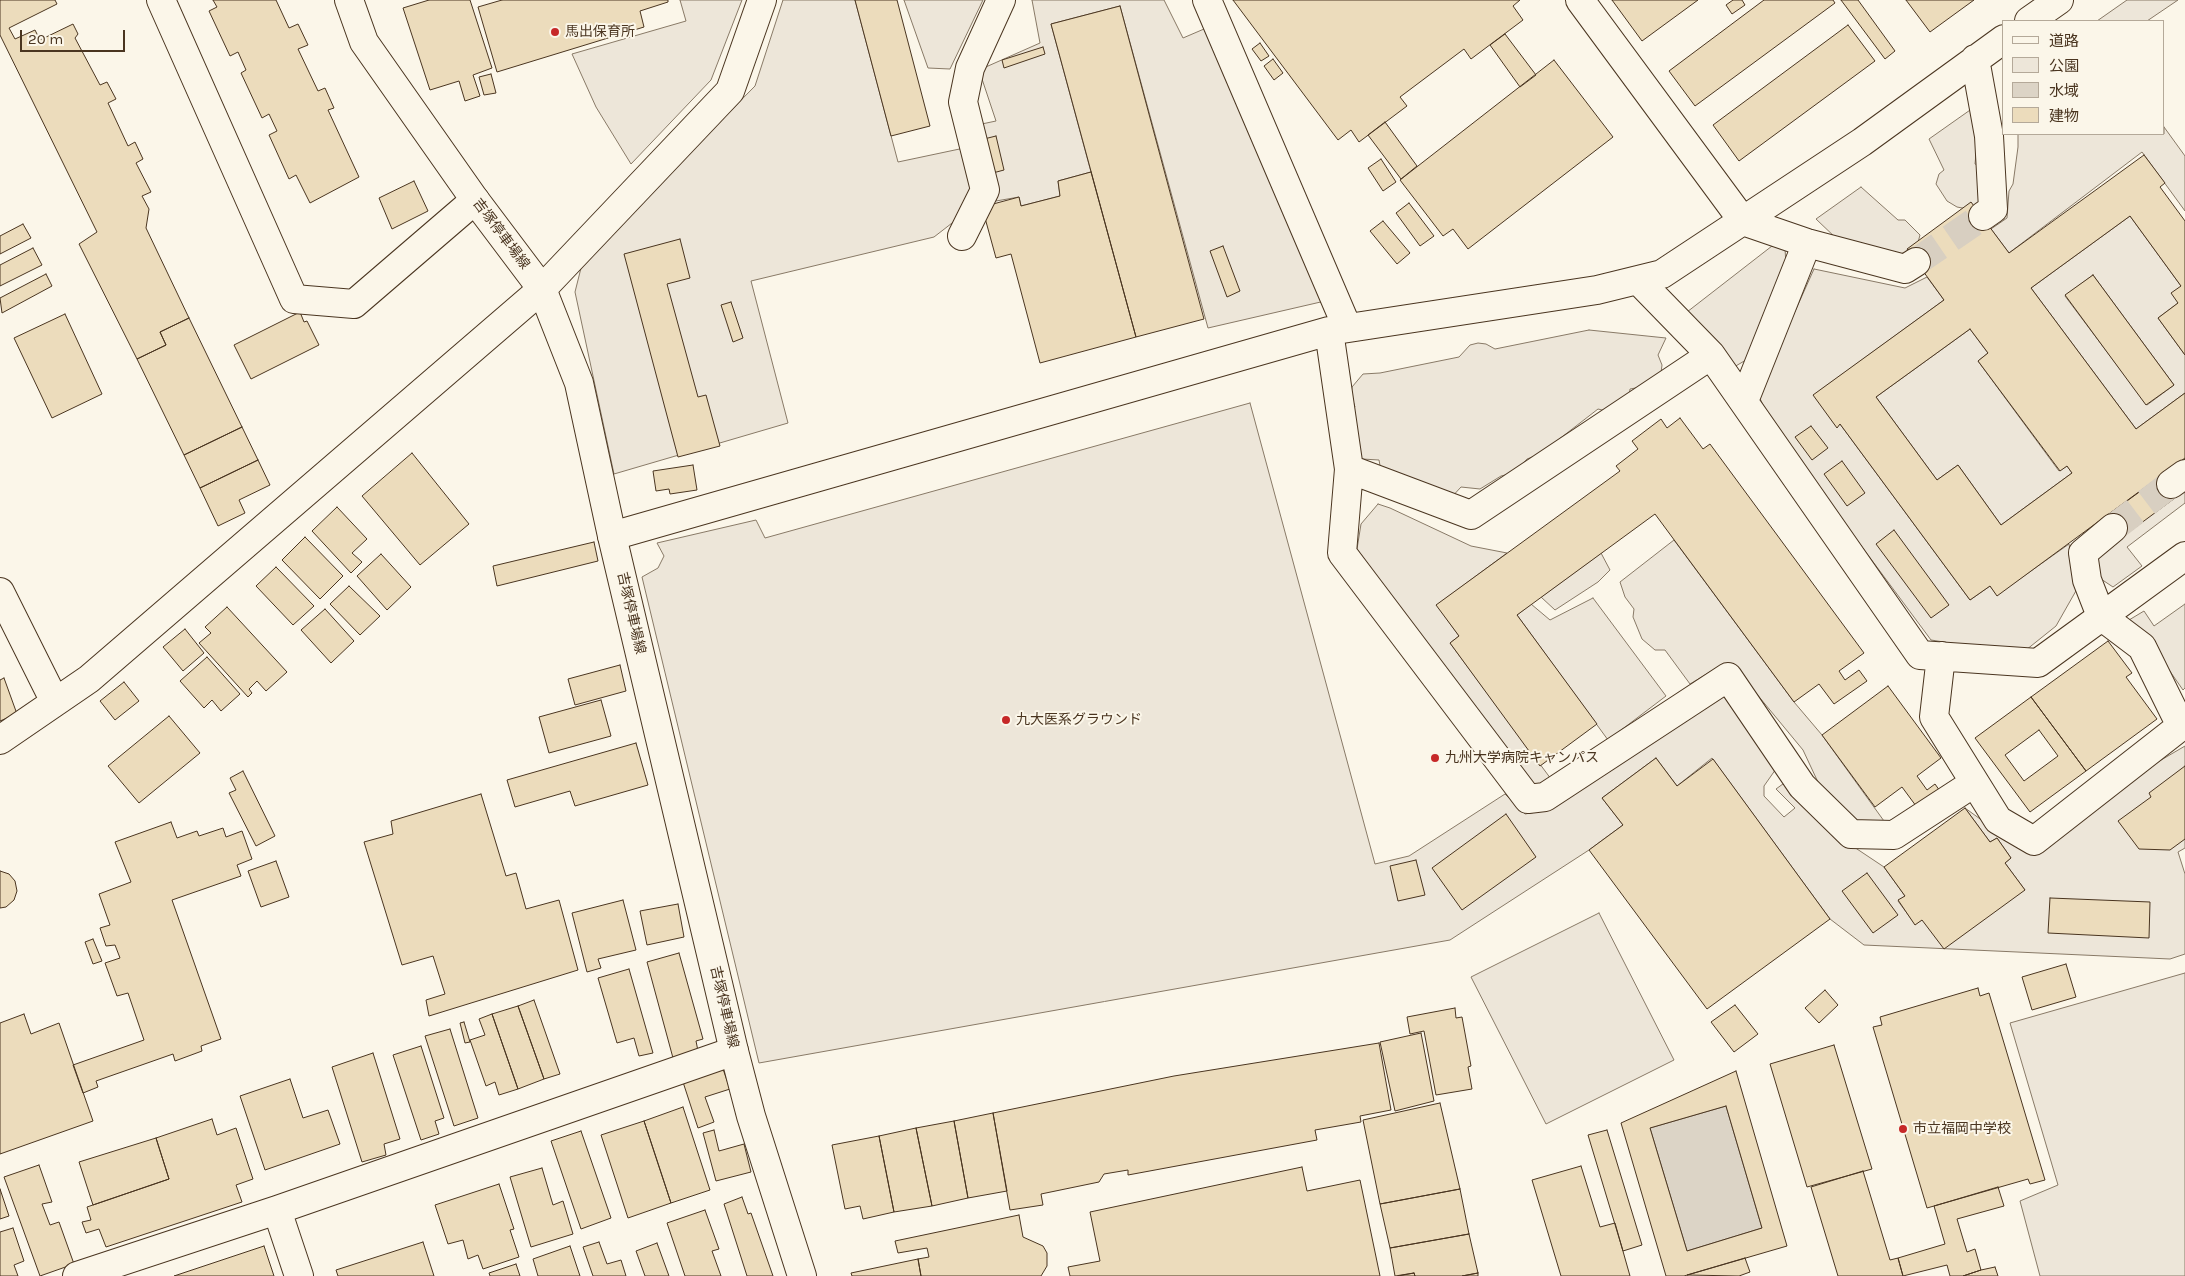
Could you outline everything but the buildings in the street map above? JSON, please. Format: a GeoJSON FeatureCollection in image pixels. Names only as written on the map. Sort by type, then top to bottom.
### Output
{"type":"FeatureCollection","features":[{"type":"Feature","properties":{"kind":"street"},"geometry":{"type":"LineString","coordinates":[[161,0],[294,299],[354,304],[475,200]]}},
{"type":"Feature","properties":{"kind":"street","name":"吉塚停車場線"},"geometry":{"type":"LineString","coordinates":[[349,0],[364,42],[475,200],[542,289],[579,383],[612,536],[734,1051],[751,1116],[802,1276]]}},
{"type":"Feature","properties":{"kind":"street"},"geometry":{"type":"LineString","coordinates":[[0,740],[89,679],[542,289],[730,91],[762,0]]}},
{"type":"Feature","properties":{"kind":"street"},"geometry":{"type":"LineString","coordinates":[[962,236],[985,190],[963,102],[970,68],[1001,0]]}},
{"type":"Feature","properties":{"kind":"street"},"geometry":{"type":"LineString","coordinates":[[1207,0],[1338,329],[1349,469],[1342,553],[1528,799],[1545,798],[1728,677],[1802,786],[1851,834],[1894,835],[1974,783]]}},
{"type":"Feature","properties":{"kind":"street"},"geometry":{"type":"LineString","coordinates":[[1580,0],[1743,221],[1807,243],[1905,270],[1916,262]]}},
{"type":"Feature","properties":{"kind":"street"},"geometry":{"type":"LineString","coordinates":[[2029,20],[2059,0]]}},
{"type":"Feature","properties":{"kind":"street"},"geometry":{"type":"LineString","coordinates":[[612,536],[1338,329],[1597,290],[1662,274],[1862,142],[2002,40]]}},
{"type":"Feature","properties":{"kind":"street"},"geometry":{"type":"LineString","coordinates":[[1975,59],[1989,136],[1994,209],[1983,216]]}},
{"type":"Feature","properties":{"kind":"street"},"geometry":{"type":"LineString","coordinates":[[1744,401],[1807,243]]}},
{"type":"Feature","properties":{"kind":"street"},"geometry":{"type":"LineString","coordinates":[[1638,280],[1711,355],[1920,654],[2038,663],[2185,556]]}},
{"type":"Feature","properties":{"kind":"street"},"geometry":{"type":"LineString","coordinates":[[1349,469],[1471,515],[1711,355]]}},
{"type":"Feature","properties":{"kind":"street"},"geometry":{"type":"LineString","coordinates":[[1941,656],[1934,717],[1998,820],[2034,841],[2181,726],[2142,647],[2101,616],[2087,580],[2083,553],[2113,528]]}},
{"type":"Feature","properties":{"kind":"street"},"geometry":{"type":"LineString","coordinates":[[0,592],[55,702]]}},
{"type":"Feature","properties":{"kind":"street"},"geometry":{"type":"LineString","coordinates":[[77,1276],[277,1210],[734,1051]]}},
{"type":"Feature","properties":{"kind":"street"},"geometry":{"type":"LineString","coordinates":[[277,1210],[299,1276]]}},
{"type":"Feature","properties":{"kind":"green space"},"geometry":{"type":"Polygon","coordinates":[[[680,0],[742,0],[711,80],[631,164],[596,107],[572,54],[686,21],[680,0]]]}},
{"type":"Feature","properties":{"kind":"green space"},"geometry":{"type":"Polygon","coordinates":[[[783,0],[855,0],[898,162],[969,147],[975,180],[965,213],[934,237],[751,281],[788,423],[614,474],[575,292],[583,260],[755,86],[783,0]]]}},
{"type":"Feature","properties":{"kind":"green space"},"geometry":{"type":"Polygon","coordinates":[[[904,0],[983,0],[950,69],[928,68],[904,0]]]}},
{"type":"Feature","properties":{"kind":"green space"},"geometry":{"type":"Polygon","coordinates":[[[1032,0],[1164,0],[1183,38],[1204,29],[1325,301],[1208,328],[1120,6],[1051,24],[1091,172],[1058,181],[1060,196],[1021,206],[1019,197],[996,201],[977,125],[996,121],[979,70],[1040,43],[1032,0]]]}},
{"type":"Feature","properties":{"kind":"green space"},"geometry":{"type":"Polygon","coordinates":[[[2127,0],[2178,0],[2148,20],[2098,20],[2127,0]]]}},
{"type":"Feature","properties":{"kind":"green space"},"geometry":{"type":"Polygon","coordinates":[[[1973,108],[1977,144],[1975,164],[1982,167],[1986,199],[1973,210],[1957,207],[1947,201],[1936,184],[1939,174],[1944,170],[1929,139],[1973,108]]]}},
{"type":"Feature","properties":{"kind":"green space"},"geometry":{"type":"Polygon","coordinates":[[[2165,128],[2185,156],[2185,211],[2142,152],[2009,253],[1991,229],[2007,218],[2009,191],[2013,184],[2018,135],[2165,135],[2165,128]]]}},
{"type":"Feature","properties":{"kind":"green space"},"geometry":{"type":"Polygon","coordinates":[[[1861,187],[1898,220],[1905,220],[1920,235],[1915,253],[1907,257],[1867,253],[1861,243],[1838,240],[1816,219],[1861,187]]]}},
{"type":"Feature","properties":{"kind":"green space"},"geometry":{"type":"Polygon","coordinates":[[[2130,216],[2181,286],[2178,303],[2158,318],[2185,355],[2185,393],[2136,429],[2031,288],[2130,216]],[[2093,275],[2065,296],[2147,405],[2174,385],[2093,275]]]}},
{"type":"Feature","properties":{"kind":"green space"},"geometry":{"type":"Polygon","coordinates":[[[1772,246],[1785,248],[1786,266],[1746,360],[1734,367],[1687,312],[1772,246]]]}},
{"type":"Feature","properties":{"kind":"green space"},"geometry":{"type":"Polygon","coordinates":[[[1814,269],[1905,288],[1927,277],[1944,300],[1814,395],[1837,427],[1840,424],[1970,600],[1990,586],[1997,595],[2069,544],[2077,589],[2056,626],[2021,654],[1931,640],[1773,427],[1758,394],[1814,269]]]}},
{"type":"Feature","properties":{"kind":"green space"},"geometry":{"type":"Polygon","coordinates":[[[1970,329],[1988,353],[1978,361],[2059,471],[2067,466],[2072,473],[2001,525],[1958,465],[1937,480],[1876,397],[1970,329]]]}},
{"type":"Feature","properties":{"kind":"green space"},"geometry":{"type":"Polygon","coordinates":[[[1589,330],[1666,338],[1658,355],[1662,365],[1661,373],[1641,387],[1630,389],[1629,397],[1610,412],[1598,409],[1540,454],[1527,459],[1514,473],[1501,476],[1480,489],[1461,487],[1449,500],[1381,471],[1379,460],[1362,459],[1352,453],[1349,411],[1355,407],[1351,395],[1352,387],[1363,374],[1380,373],[1459,357],[1470,345],[1478,343],[1486,344],[1495,349],[1589,330]]]}},
{"type":"Feature","properties":{"kind":"green space","name":"九大医系グラウンド"},"geometry":{"type":"Polygon","coordinates":[[[1250,403],[1375,864],[1409,856],[1505,794],[1525,814],[1547,810],[1725,694],[1778,766],[1764,786],[1764,796],[1784,817],[1795,808],[1776,789],[1787,781],[1845,841],[1884,867],[1905,896],[1898,901],[1915,924],[1922,920],[2025,890],[2005,863],[2011,858],[1997,838],[1990,842],[1965,808],[2016,845],[2185,746],[2185,848],[2178,852],[2185,874],[2185,954],[2170,959],[1864,945],[1830,919],[1712,758],[1677,786],[1656,758],[1602,798],[1623,825],[1589,850],[1450,940],[759,1063],[642,577],[658,568],[664,556],[657,543],[756,520],[765,538],[1250,403]]]}},
{"type":"Feature","properties":{"kind":"green space"},"geometry":{"type":"Polygon","coordinates":[[[2185,489],[2185,503],[2127,547],[2142,566],[2113,587],[2101,579],[2096,562],[2107,547],[2185,489]]]}},
{"type":"Feature","properties":{"kind":"green space"},"geometry":{"type":"Polygon","coordinates":[[[1378,504],[1471,546],[1507,553],[1437,605],[1459,636],[1450,643],[1551,779],[1535,788],[1525,781],[1357,549],[1361,524],[1378,504]]]}},
{"type":"Feature","properties":{"kind":"green space"},"geometry":{"type":"Polygon","coordinates":[[[1674,540],[1794,702],[1822,735],[1884,821],[1865,827],[1831,810],[1803,750],[1736,669],[1723,664],[1690,684],[1665,650],[1655,650],[1642,639],[1633,617],[1634,609],[1625,597],[1620,582],[1674,540]]]}},
{"type":"Feature","properties":{"kind":"green space"},"geometry":{"type":"Polygon","coordinates":[[[1601,553],[1610,570],[1598,582],[1555,610],[1541,597],[1601,553]]]}},
{"type":"Feature","properties":{"kind":"green space"},"geometry":{"type":"Polygon","coordinates":[[[1593,598],[1666,696],[1608,740],[1517,615],[1531,604],[1550,620],[1593,598]]]}},
{"type":"Feature","properties":{"kind":"green space"},"geometry":{"type":"Polygon","coordinates":[[[2185,604],[2185,688],[2183,690],[2153,647],[2124,623],[2144,611],[2154,626],[2185,604]]]}},
{"type":"Feature","properties":{"kind":"green space"},"geometry":{"type":"Polygon","coordinates":[[[1599,913],[1674,1060],[1546,1124],[1471,977],[1599,913]]]}},
{"type":"Feature","properties":{"kind":"green space"},"geometry":{"type":"Polygon","coordinates":[[[2185,973],[2185,1276],[2040,1276],[2020,1201],[2058,1185],[2010,1023],[2185,973]]]}},
{"type":"Feature","properties":{"kind":"water"},"geometry":{"type":"Polygon","coordinates":[[[1726,1106],[1762,1228],[1687,1251],[1650,1128],[1726,1106]]]}},
{"type":"Feature","properties":{"kind":"tunnel"},"geometry":{"type":"LineString","coordinates":[[1916,262],[1983,216]]}},
{"type":"Feature","properties":{"kind":"tunnel"},"geometry":{"type":"LineString","coordinates":[[2113,528],[2171,484]]}},
{"type":"Feature","properties":{"kind":"place","name":"馬出保育所"},"geometry":{"type":"Point","coordinates":[555,32]}},
{"type":"Feature","properties":{"kind":"place","name":"九大医系グラウンド"},"geometry":{"type":"Point","coordinates":[1006,720]}},
{"type":"Feature","properties":{"kind":"place","name":"九州大学病院キャンパス"},"geometry":{"type":"Point","coordinates":[1435,758]}},
{"type":"Feature","properties":{"kind":"place","name":"市立福岡中学校"},"geometry":{"type":"Point","coordinates":[1903,1129]}}]}
